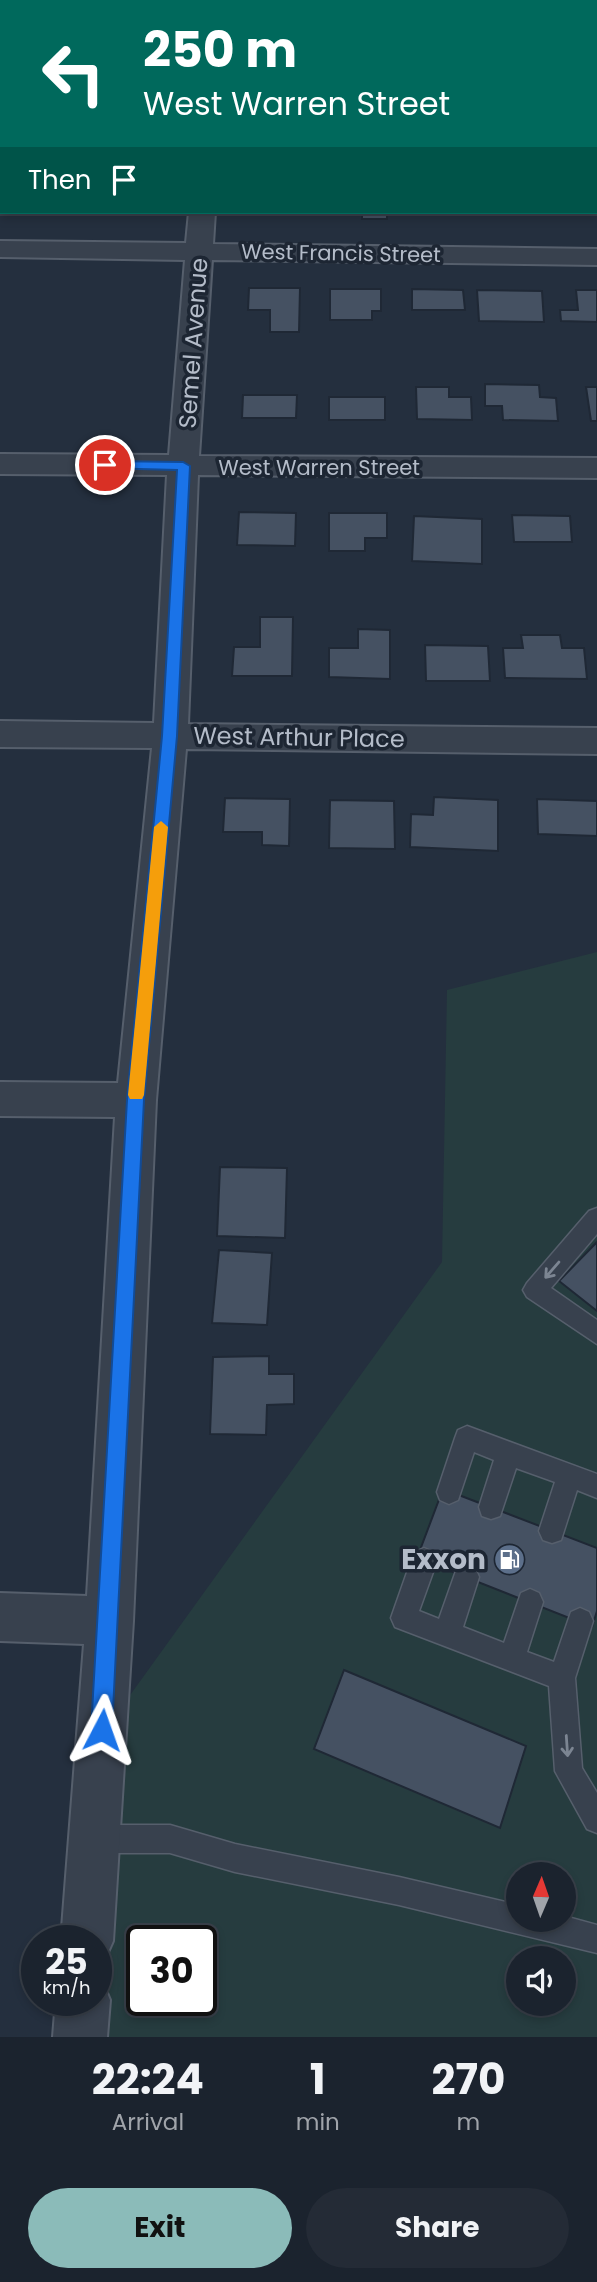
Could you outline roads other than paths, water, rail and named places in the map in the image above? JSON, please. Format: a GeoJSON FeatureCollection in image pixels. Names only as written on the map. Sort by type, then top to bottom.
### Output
{"type":"FeatureCollection","features":[{"type":"Feature","properties":{"kind":"street","name":"Semel Avenue"},"geometry":{"type":"LineString","coordinates":[[88,1925],[109,1621],[136,1100],[170,736],[183,466],[202,214]]}},
{"type":"Feature","properties":{"kind":"street","name":"West Francis Street"},"geometry":{"type":"LineString","coordinates":[[0,249],[597,257]]}},
{"type":"Feature","properties":{"kind":"street","name":"West Warren Street"},"geometry":{"type":"LineString","coordinates":[[0,464],[597,468]]}},
{"type":"Feature","properties":{"kind":"street","name":"West Arthur Place"},"geometry":{"type":"LineString","coordinates":[[0,734],[597,741]]}},
{"type":"Feature","properties":{"kind":"street"},"geometry":{"type":"LineString","coordinates":[[0,1099],[136,1100]]}},
{"type":"Feature","properties":{"kind":"street"},"geometry":{"type":"LineString","coordinates":[[0,1617],[109,1621]]}},
{"type":"Feature","properties":{"kind":"street"},"geometry":{"type":"LineString","coordinates":[[80,2037],[82,2016]]}},
{"type":"Feature","properties":{"kind":"lane"},"geometry":{"type":"LineString","coordinates":[[597,1218],[535,1290],[597,1333]]}},
{"type":"Feature","properties":{"kind":"lane"},"geometry":{"type":"LineString","coordinates":[[449,1492],[467,1438],[597,1486]]}},
{"type":"Feature","properties":{"kind":"lane"},"geometry":{"type":"LineString","coordinates":[[491,1507],[508,1453]]}},
{"type":"Feature","properties":{"kind":"lane"},"geometry":{"type":"LineString","coordinates":[[552,1531],[569,1476]]}},
{"type":"Feature","properties":{"kind":"lane"},"geometry":{"type":"LineString","coordinates":[[424,1561],[404,1618],[562,1678]]}},
{"type":"Feature","properties":{"kind":"lane"},"geometry":{"type":"LineString","coordinates":[[447,1634],[466,1577]]}},
{"type":"Feature","properties":{"kind":"lane"},"geometry":{"type":"LineString","coordinates":[[512,1658],[530,1602]]}},
{"type":"Feature","properties":{"kind":"lane"},"geometry":{"type":"LineString","coordinates":[[580,1621],[562,1678],[569,1772],[597,1819]]}},
{"type":"Feature","properties":{"kind":"lane"},"geometry":{"type":"LineString","coordinates":[[94,1839],[170,1839],[235,1858],[506,1916]]}},
{"type":"Feature","properties":{"kind":"lane"},"geometry":{"type":"LineString","coordinates":[[570,1932],[597,1939]]}},
{"type":"Feature","properties":{"kind":"place","name":"Exxon"},"geometry":{"type":"Point","coordinates":[509,1559]}}]}
